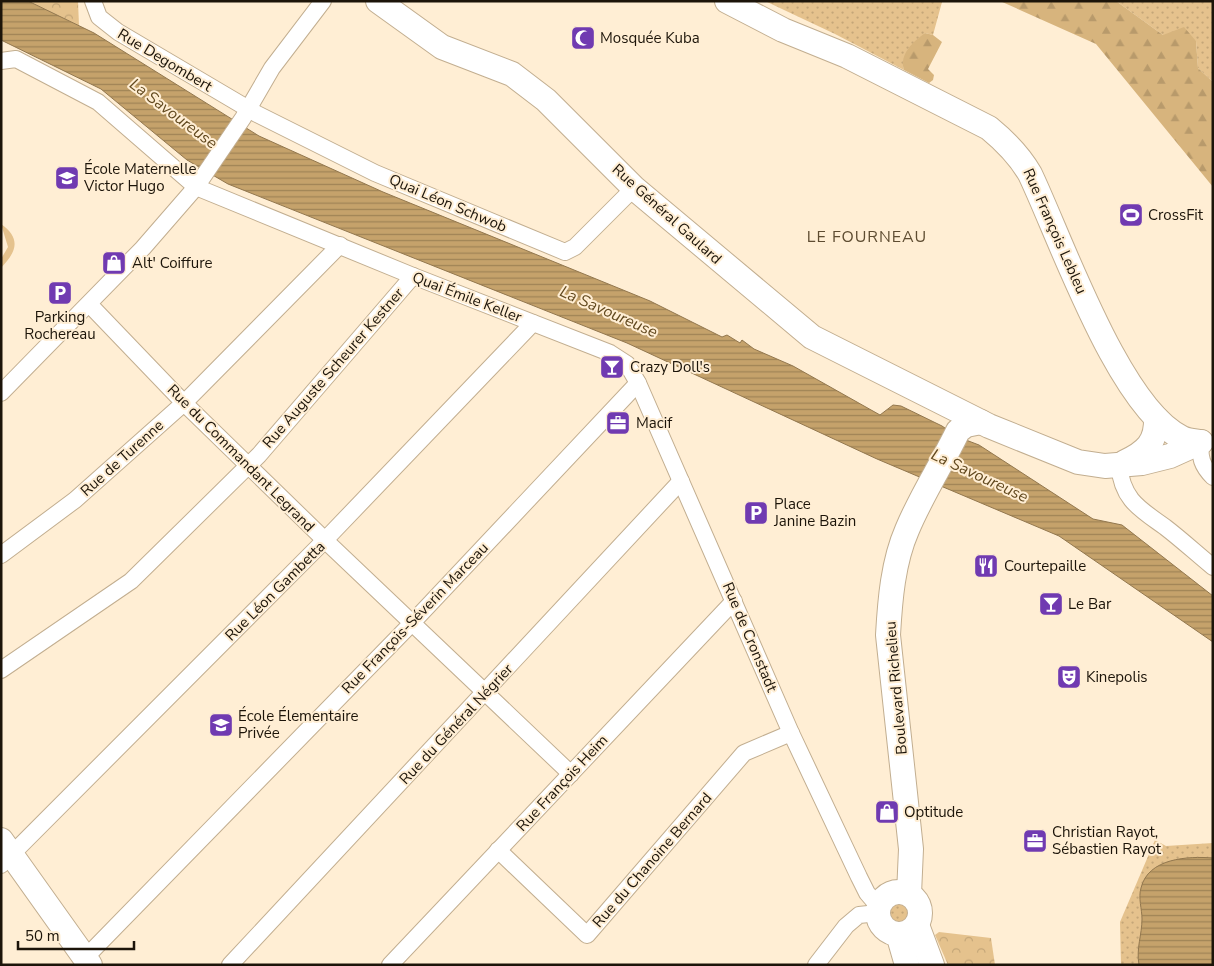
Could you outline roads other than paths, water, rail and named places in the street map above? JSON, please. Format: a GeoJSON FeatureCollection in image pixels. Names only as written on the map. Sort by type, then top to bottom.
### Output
{"type":"FeatureCollection","features":[{"type":"Feature","properties":{"kind":"main road","name":"Rue Général Gaulard"},"geometry":{"type":"LineString","coordinates":[[378,1],[442,47],[512,74],[546,100],[634,188],[812,336],[944,403],[965,425],[1062,457],[1094,465],[1119,465],[1170,456],[1201,442]]}},
{"type":"Feature","properties":{"kind":"main road","name":"Rue François Lebleu"},"geometry":{"type":"LineString","coordinates":[[727,1],[783,30],[847,56],[989,128],[1007,142],[1022,160],[1030,174],[1107,344],[1134,390],[1156,418],[1180,437],[1201,442]]}},
{"type":"Feature","properties":{"kind":"main road"},"geometry":{"type":"LineString","coordinates":[[1119,465],[1147,449],[1154,440],[1156,418]]}},
{"type":"Feature","properties":{"kind":"main road","name":"Boulevard Richelieu"},"geometry":{"type":"LineString","coordinates":[[909,894],[910,849],[888,635],[890,605],[896,566],[906,532],[927,488],[965,425]]}},
{"type":"Feature","properties":{"kind":"main road"},"geometry":{"type":"LineString","coordinates":[[5,853],[88,961]]}},
{"type":"Feature","properties":{"kind":"main road"},"geometry":{"type":"LineString","coordinates":[[907,930],[886,930],[878,910],[888,896],[902,892],[909,894],[920,908],[920,914],[907,930],[907,965]]}},
{"type":"Feature","properties":{"kind":"main road"},"geometry":{"type":"LineString","coordinates":[[907,930],[932,965]]}},
{"type":"Feature","properties":{"kind":"street","name":"Rue Degombert"},"geometry":{"type":"LineString","coordinates":[[93,1],[99,17],[118,32],[244,115]]}},
{"type":"Feature","properties":{"kind":"street"},"geometry":{"type":"LineString","coordinates":[[1,393],[143,248],[200,181],[244,115],[272,68],[323,1]]}},
{"type":"Feature","properties":{"kind":"street","name":"Quai Émile Keller"},"geometry":{"type":"LineString","coordinates":[[1,61],[16,59],[98,102],[200,181],[413,276],[610,353],[627,364]]}},
{"type":"Feature","properties":{"kind":"street","name":"Quai Léon Schwob"},"geometry":{"type":"LineString","coordinates":[[244,115],[376,173],[565,252],[576,247],[634,188]]}},
{"type":"Feature","properties":{"kind":"street","name":"Rue de Turenne"},"geometry":{"type":"LineString","coordinates":[[1,555],[75,500],[184,403],[340,244]]}},
{"type":"Feature","properties":{"kind":"street","name":"Rue Auguste Scheurer Kestner"},"geometry":{"type":"LineString","coordinates":[[1,670],[131,581],[249,465],[413,276]]}},
{"type":"Feature","properties":{"kind":"street","name":"Rue du Commandant Legrand"},"geometry":{"type":"LineString","coordinates":[[89,304],[184,403],[411,624],[486,692],[571,774]]}},
{"type":"Feature","properties":{"kind":"street","name":"Rue Léon Gambetta"},"geometry":{"type":"LineString","coordinates":[[5,853],[325,540],[534,322]]}},
{"type":"Feature","properties":{"kind":"street","name":"Rue de Cronstadt"},"geometry":{"type":"LineString","coordinates":[[627,364],[638,383],[791,733],[859,877],[878,910]]}},
{"type":"Feature","properties":{"kind":"street","name":"Rue François-Séverin Marceau"},"geometry":{"type":"LineString","coordinates":[[88,961],[411,624],[638,383]]}},
{"type":"Feature","properties":{"kind":"street"},"geometry":{"type":"LineString","coordinates":[[1201,442],[1200,456],[1205,469],[1213,477]]}},
{"type":"Feature","properties":{"kind":"street"},"geometry":{"type":"LineString","coordinates":[[1119,465],[1121,478],[1128,494],[1142,512],[1164,527],[1213,567]]}},
{"type":"Feature","properties":{"kind":"street","name":"Rue du Général Négrier"},"geometry":{"type":"LineString","coordinates":[[230,965],[681,481]]}},
{"type":"Feature","properties":{"kind":"street","name":"Rue François Heim"},"geometry":{"type":"LineString","coordinates":[[390,965],[734,600]]}},
{"type":"Feature","properties":{"kind":"street","name":"Rue du Chanoine Bernard"},"geometry":{"type":"LineString","coordinates":[[498,850],[587,935],[744,753],[791,733]]}},
{"type":"Feature","properties":{"kind":"street"},"geometry":{"type":"LineString","coordinates":[[816,965],[846,926],[859,915],[878,910]]}},
{"type":"Feature","properties":{"kind":"water","name":"La Savoureuse"},"geometry":{"type":"Polygon","coordinates":[[[1,1],[28,1],[94,33],[259,136],[383,192],[650,301],[722,337],[727,335],[740,343],[742,340],[754,349],[793,366],[880,415],[893,405],[901,406],[942,426],[958,437],[979,445],[1093,519],[1122,525],[1213,596],[1213,642],[1059,536],[877,459],[627,343],[228,184],[187,160],[101,89],[1,40],[1,1]]]}},
{"type":"Feature","properties":{"kind":"water"},"geometry":{"type":"Polygon","coordinates":[[[1213,858],[1213,965],[1139,965],[1138,953],[1142,925],[1140,896],[1145,878],[1152,870],[1170,861],[1213,858]]]}},
{"type":"Feature","properties":{"kind":"place","name":"Mosquée Kuba"},"geometry":{"type":"Point","coordinates":[583,38]}},
{"type":"Feature","properties":{"kind":"place","name":"École Maternelle Victor Hugo"},"geometry":{"type":"Point","coordinates":[67,178]}},
{"type":"Feature","properties":{"kind":"place","name":"CrossFit"},"geometry":{"type":"Point","coordinates":[1131,215]}},
{"type":"Feature","properties":{"kind":"place","name":"Alt' Coiffure"},"geometry":{"type":"Point","coordinates":[114,263]}},
{"type":"Feature","properties":{"kind":"place","name":"Parking Rochereau"},"geometry":{"type":"Point","coordinates":[60,293]}},
{"type":"Feature","properties":{"kind":"place","name":"Crazy Doll's"},"geometry":{"type":"Point","coordinates":[612,367]}},
{"type":"Feature","properties":{"kind":"place","name":"Macif"},"geometry":{"type":"Point","coordinates":[618,423]}},
{"type":"Feature","properties":{"kind":"place","name":"Place Janine Bazin"},"geometry":{"type":"Point","coordinates":[756,513]}},
{"type":"Feature","properties":{"kind":"place","name":"Courtepaille"},"geometry":{"type":"Point","coordinates":[986,566]}},
{"type":"Feature","properties":{"kind":"place","name":"Le Bar"},"geometry":{"type":"Point","coordinates":[1051,604]}},
{"type":"Feature","properties":{"kind":"place","name":"Kinepolis"},"geometry":{"type":"Point","coordinates":[1069,677]}},
{"type":"Feature","properties":{"kind":"place","name":"École Élementaire Privée"},"geometry":{"type":"Point","coordinates":[221,725]}},
{"type":"Feature","properties":{"kind":"place","name":"Optitude"},"geometry":{"type":"Point","coordinates":[887,812]}},
{"type":"Feature","properties":{"kind":"place","name":"Christian Rayot, Sébastien Rayot"},"geometry":{"type":"Point","coordinates":[1035,841]}},
{"type":"Feature","properties":{"kind":"district","name":"LE FOURNEAU"},"geometry":{"type":"Point","coordinates":[867,236]}}]}
